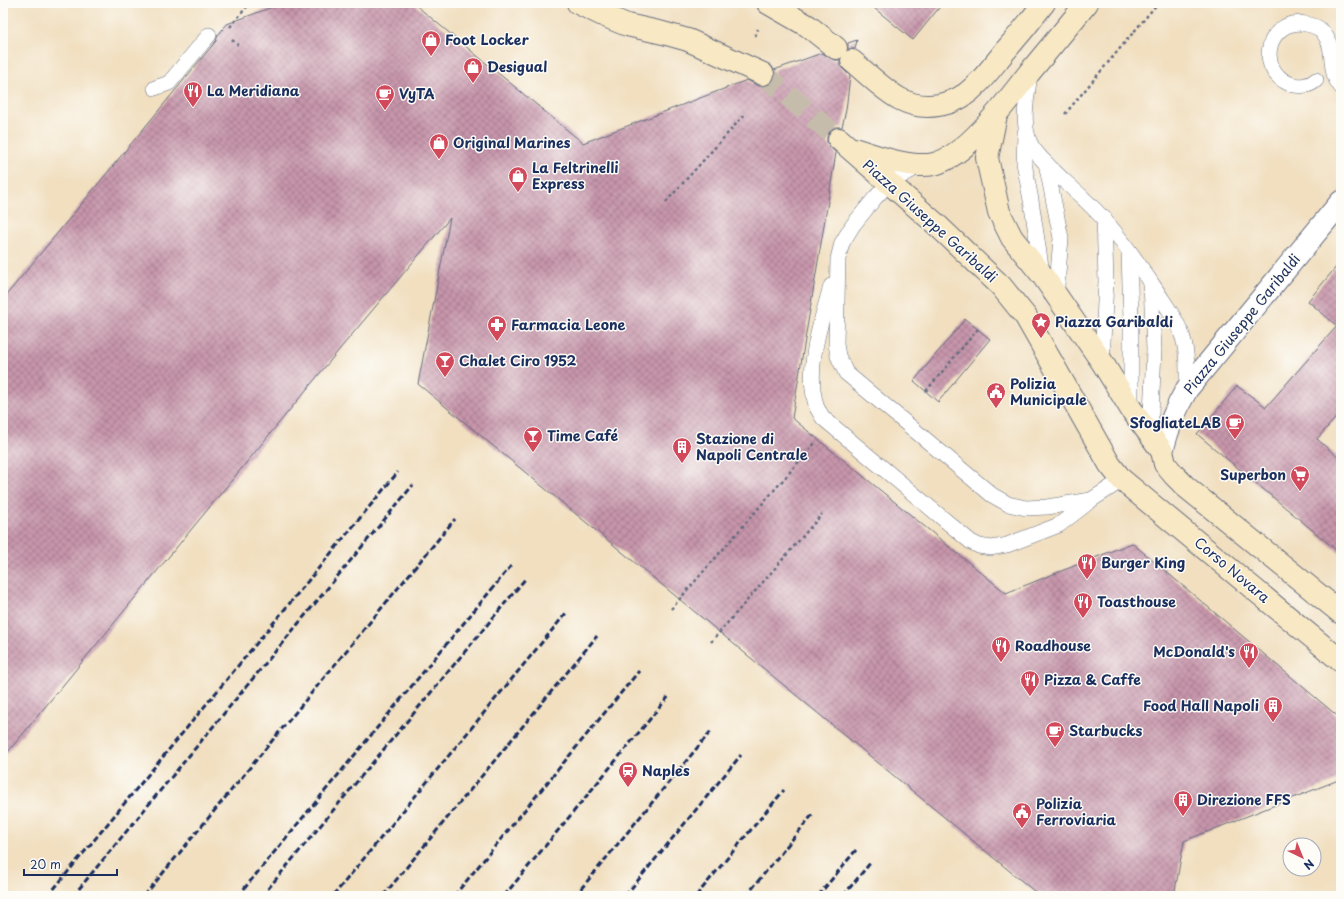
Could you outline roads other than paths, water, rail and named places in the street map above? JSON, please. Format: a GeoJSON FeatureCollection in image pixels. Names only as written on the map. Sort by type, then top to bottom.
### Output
{"type":"FeatureCollection","features":[{"type":"Feature","properties":{"kind":"main road"},"geometry":{"type":"LineString","coordinates":[[579,3],[604,16],[627,25],[688,40],[763,74]]}},
{"type":"Feature","properties":{"kind":"main road"},"geometry":{"type":"LineString","coordinates":[[768,3],[808,26],[890,93],[901,100],[924,106],[937,106],[947,103],[973,88],[1044,3]]}},
{"type":"Feature","properties":{"kind":"main road","name":"Piazza Giuseppe Garibaldi"},"geometry":{"type":"LineString","coordinates":[[1087,3],[996,115],[961,149],[947,160],[919,166],[893,160],[844,143],[962,248],[1001,286],[1026,317],[1110,465],[1122,480]]}},
{"type":"Feature","properties":{"kind":"main road","name":"Piazza Giuseppe Garibaldi"},"geometry":{"type":"LineString","coordinates":[[996,115],[987,158],[999,212],[1012,238],[1043,276],[1102,362],[1131,409],[1156,443]]}},
{"type":"Feature","properties":{"kind":"main road"},"geometry":{"type":"LineString","coordinates":[[1156,443],[1165,464],[1186,487],[1341,613]]}},
{"type":"Feature","properties":{"kind":"main road","name":"Corso Novara"},"geometry":{"type":"LineString","coordinates":[[1122,480],[1341,661]]}},
{"type":"Feature","properties":{"kind":"street","name":"Piazza Giuseppe Garibaldi"},"geometry":{"type":"LineString","coordinates":[[1156,443],[1168,426],[1187,389],[1341,202]]}},
{"type":"Feature","properties":{"kind":"lane"},"geometry":{"type":"LineString","coordinates":[[1316,80],[1303,86],[1293,85],[1284,81],[1276,74],[1271,65],[1269,56],[1270,46],[1274,36],[1281,29],[1290,24],[1301,23],[1312,25],[1321,30],[1328,38],[1332,49],[1332,67],[1334,76],[1341,87]]}},
{"type":"Feature","properties":{"kind":"lane"},"geometry":{"type":"LineString","coordinates":[[155,88],[169,83],[209,35]]}},
{"type":"Feature","properties":{"kind":"lane"},"geometry":{"type":"LineString","coordinates":[[1030,73],[1026,106],[1024,163],[1032,200],[1043,276]]}},
{"type":"Feature","properties":{"kind":"lane"},"geometry":{"type":"LineString","coordinates":[[1025,123],[1030,143],[1036,152],[1104,217],[1173,316],[1181,332],[1185,348],[1187,389]]}},
{"type":"Feature","properties":{"kind":"lane"},"geometry":{"type":"LineString","coordinates":[[1046,163],[1061,238],[1056,297]]}},
{"type":"Feature","properties":{"kind":"lane"},"geometry":{"type":"LineString","coordinates":[[919,166],[889,183],[853,225],[842,243],[820,325],[813,364],[812,384],[816,406],[823,418],[971,542],[979,546],[991,548],[1007,545],[1059,525],[1091,500],[1122,480]]}},
{"type":"Feature","properties":{"kind":"lane"},"geometry":{"type":"LineString","coordinates":[[1102,362],[1106,281],[1104,217]]}},
{"type":"Feature","properties":{"kind":"lane"},"geometry":{"type":"LineString","coordinates":[[1129,251],[1131,409]]}},
{"type":"Feature","properties":{"kind":"lane"},"geometry":{"type":"LineString","coordinates":[[838,259],[836,344],[838,356],[846,373],[992,495],[1008,504],[1026,508],[1047,507],[1091,500]]}},
{"type":"Feature","properties":{"kind":"lane"},"geometry":{"type":"LineString","coordinates":[[1151,283],[1156,443]]}},
{"type":"Feature","properties":{"kind":"tunnel"},"geometry":{"type":"LineString","coordinates":[[763,74],[839,139]]}},
{"type":"Feature","properties":{"kind":"railway"},"geometry":{"type":"LineString","coordinates":[[48,896],[398,472]]}},
{"type":"Feature","properties":{"kind":"railway"},"geometry":{"type":"LineString","coordinates":[[73,896],[413,485]]}},
{"type":"Feature","properties":{"kind":"railway"},"geometry":{"type":"LineString","coordinates":[[144,896],[455,519]]}},
{"type":"Feature","properties":{"kind":"railway"},"geometry":{"type":"LineString","coordinates":[[238,896],[511,566]]}},
{"type":"Feature","properties":{"kind":"railway"},"geometry":{"type":"LineString","coordinates":[[262,896],[526,578]]}},
{"type":"Feature","properties":{"kind":"railway"},"geometry":{"type":"LineString","coordinates":[[333,896],[567,612]]}},
{"type":"Feature","properties":{"kind":"railway"},"geometry":{"type":"LineString","coordinates":[[383,896],[597,636]]}},
{"type":"Feature","properties":{"kind":"railway"},"geometry":{"type":"LineString","coordinates":[[454,896],[639,671]]}},
{"type":"Feature","properties":{"kind":"railway"},"geometry":{"type":"LineString","coordinates":[[504,896],[669,696]]}},
{"type":"Feature","properties":{"kind":"railway"},"geometry":{"type":"LineString","coordinates":[[575,896],[711,731]]}},
{"type":"Feature","properties":{"kind":"railway"},"geometry":{"type":"LineString","coordinates":[[625,896],[741,755]]}},
{"type":"Feature","properties":{"kind":"railway"},"geometry":{"type":"LineString","coordinates":[[696,896],[784,790]]}},
{"type":"Feature","properties":{"kind":"railway"},"geometry":{"type":"LineString","coordinates":[[746,896],[813,814]]}},
{"type":"Feature","properties":{"kind":"railway"},"geometry":{"type":"LineString","coordinates":[[818,896],[856,850]]}},
{"type":"Feature","properties":{"kind":"railway"},"geometry":{"type":"LineString","coordinates":[[843,896],[871,862]]}},
{"type":"Feature","properties":{"kind":"place","name":"Foot Locker"},"geometry":{"type":"Point","coordinates":[431,57]}},
{"type":"Feature","properties":{"kind":"place","name":"Desigual"},"geometry":{"type":"Point","coordinates":[473,84]}},
{"type":"Feature","properties":{"kind":"place","name":"La Meridiana"},"geometry":{"type":"Point","coordinates":[193,108]}},
{"type":"Feature","properties":{"kind":"place","name":"VyTA"},"geometry":{"type":"Point","coordinates":[385,111]}},
{"type":"Feature","properties":{"kind":"place","name":"Original Marines"},"geometry":{"type":"Point","coordinates":[439,160]}},
{"type":"Feature","properties":{"kind":"place","name":"La Feltrinelli Express"},"geometry":{"type":"Point","coordinates":[518,193]}},
{"type":"Feature","properties":{"kind":"place","name":"Piazza Garibaldi"},"geometry":{"type":"Point","coordinates":[1041,339]}},
{"type":"Feature","properties":{"kind":"place","name":"Farmacia Leone"},"geometry":{"type":"Point","coordinates":[497,342]}},
{"type":"Feature","properties":{"kind":"place","name":"Chalet Ciro 1952"},"geometry":{"type":"Point","coordinates":[445,378]}},
{"type":"Feature","properties":{"kind":"place","name":"Polizia Municipale"},"geometry":{"type":"Point","coordinates":[996,409]}},
{"type":"Feature","properties":{"kind":"place","name":"SfogliateLAB"},"geometry":{"type":"Point","coordinates":[1235,440]}},
{"type":"Feature","properties":{"kind":"place","name":"Time Café"},"geometry":{"type":"Point","coordinates":[533,453]}},
{"type":"Feature","properties":{"kind":"place","name":"Stazione di Napoli Centrale"},"geometry":{"type":"Point","coordinates":[682,464]}},
{"type":"Feature","properties":{"kind":"place","name":"Superbon"},"geometry":{"type":"Point","coordinates":[1300,492]}},
{"type":"Feature","properties":{"kind":"place","name":"Burger King"},"geometry":{"type":"Point","coordinates":[1087,580]}},
{"type":"Feature","properties":{"kind":"place","name":"Toasthouse"},"geometry":{"type":"Point","coordinates":[1083,619]}},
{"type":"Feature","properties":{"kind":"place","name":"Roadhouse"},"geometry":{"type":"Point","coordinates":[1001,663]}},
{"type":"Feature","properties":{"kind":"place","name":"McDonald's"},"geometry":{"type":"Point","coordinates":[1249,669]}},
{"type":"Feature","properties":{"kind":"place","name":"Pizza & Caffe"},"geometry":{"type":"Point","coordinates":[1030,697]}},
{"type":"Feature","properties":{"kind":"place","name":"Food Hall Napoli"},"geometry":{"type":"Point","coordinates":[1273,723]}},
{"type":"Feature","properties":{"kind":"place","name":"Starbucks"},"geometry":{"type":"Point","coordinates":[1055,748]}},
{"type":"Feature","properties":{"kind":"place","name":"Naples"},"geometry":{"type":"Point","coordinates":[628,788]}},
{"type":"Feature","properties":{"kind":"place","name":"Direzione FFS"},"geometry":{"type":"Point","coordinates":[1183,817]}},
{"type":"Feature","properties":{"kind":"place","name":"Polizia Ferroviaria"},"geometry":{"type":"Point","coordinates":[1022,829]}}]}
